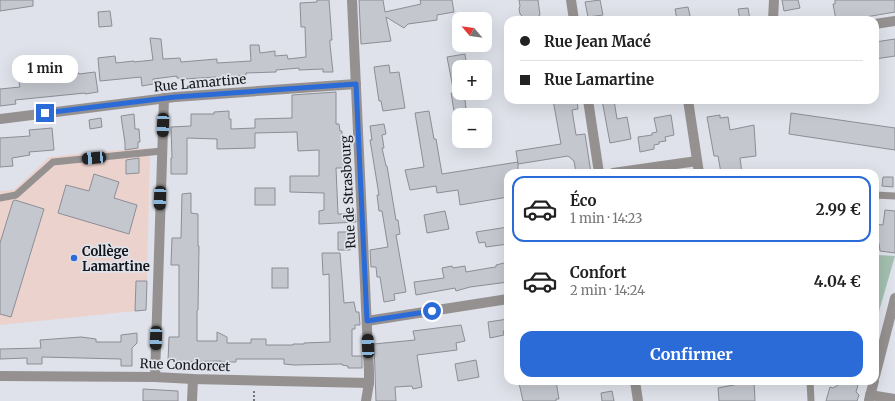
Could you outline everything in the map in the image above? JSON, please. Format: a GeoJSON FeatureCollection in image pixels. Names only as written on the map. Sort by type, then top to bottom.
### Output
{"type":"FeatureCollection","features":[{"type":"Feature","properties":{"kind":"street","name":"Rue de Strasbourg"},"geometry":{"type":"LineString","coordinates":[[352,0],[367,321],[369,382],[366,401]]}},
{"type":"Feature","properties":{"kind":"street"},"geometry":{"type":"LineString","coordinates":[[571,0],[573,16]]}},
{"type":"Feature","properties":{"kind":"street"},"geometry":{"type":"LineString","coordinates":[[773,16],[774,0]]}},
{"type":"Feature","properties":{"kind":"street"},"geometry":{"type":"LineString","coordinates":[[879,23],[895,21]]}},
{"type":"Feature","properties":{"kind":"street","name":"Rue Lamartine"},"geometry":{"type":"LineString","coordinates":[[0,119],[164,98],[356,84]]}},
{"type":"Feature","properties":{"kind":"street"},"geometry":{"type":"LineString","coordinates":[[155,377],[164,98]]}},
{"type":"Feature","properties":{"kind":"street"},"geometry":{"type":"LineString","coordinates":[[589,104],[598,169]]}},
{"type":"Feature","properties":{"kind":"street"},"geometry":{"type":"LineString","coordinates":[[689,104],[698,169]]}},
{"type":"Feature","properties":{"kind":"street"},"geometry":{"type":"LineString","coordinates":[[639,169],[697,160]]}},
{"type":"Feature","properties":{"kind":"street"},"geometry":{"type":"LineString","coordinates":[[879,360],[895,298]]}},
{"type":"Feature","properties":{"kind":"street"},"geometry":{"type":"LineString","coordinates":[[367,321],[504,300]]}},
{"type":"Feature","properties":{"kind":"street","name":"Rue Condorcet"},"geometry":{"type":"LineString","coordinates":[[0,376],[155,377],[369,382]]}},
{"type":"Feature","properties":{"kind":"street"},"geometry":{"type":"LineString","coordinates":[[192,401],[194,379]]}},
{"type":"Feature","properties":{"kind":"street"},"geometry":{"type":"LineString","coordinates":[[636,385],[638,401]]}},
{"type":"Feature","properties":{"kind":"street"},"geometry":{"type":"LineString","coordinates":[[873,385],[870,398],[895,399]]}},
{"type":"Feature","properties":{"kind":"lane"},"geometry":{"type":"LineString","coordinates":[[0,198],[16,195],[53,162],[162,151]]}},
{"type":"Feature","properties":{"kind":"lane"},"geometry":{"type":"LineString","coordinates":[[879,195],[895,196]]}},
{"type":"Feature","properties":{"kind":"lane"},"geometry":{"type":"LineString","coordinates":[[810,385],[811,401]]}},
{"type":"Feature","properties":{"kind":"shaded area","name":"Collège Lamartine"},"geometry":{"type":"Polygon","coordinates":[[[150,148],[147,281],[136,281],[135,311],[0,325],[0,191],[14,190],[49,157],[150,148]]]}},
{"type":"Feature","properties":{"kind":"green space"},"geometry":{"type":"Polygon","coordinates":[[[879,255],[895,256],[879,311],[879,255]]]}},
{"type":"Feature","properties":{"kind":"building"},"geometry":{"type":"Polygon","coordinates":[[[0,0],[33,0],[33,6],[0,11],[0,0]]]}},
{"type":"Feature","properties":{"kind":"building"},"geometry":{"type":"Polygon","coordinates":[[[317,0],[329,0],[332,40],[330,40],[330,45],[333,72],[323,72],[323,69],[299,70],[299,68],[276,70],[276,72],[246,73],[246,75],[217,80],[216,77],[184,79],[177,78],[177,76],[153,79],[153,84],[142,86],[141,77],[100,81],[98,58],[115,56],[116,63],[153,60],[150,38],[161,39],[163,59],[180,58],[181,62],[217,59],[217,63],[251,61],[250,45],[259,45],[260,53],[275,51],[275,56],[287,55],[288,59],[306,57],[305,27],[301,27],[300,3],[317,2],[317,0]]]}},
{"type":"Feature","properties":{"kind":"building"},"geometry":{"type":"Polygon","coordinates":[[[359,0],[383,0],[385,12],[421,4],[420,0],[452,0],[454,12],[437,15],[437,20],[408,24],[404,28],[386,17],[391,41],[361,44],[359,0]]]}},
{"type":"Feature","properties":{"kind":"building"},"geometry":{"type":"Polygon","coordinates":[[[519,0],[538,0],[540,15],[522,16],[519,9],[519,0]]]}},
{"type":"Feature","properties":{"kind":"building"},"geometry":{"type":"Polygon","coordinates":[[[600,0],[603,15],[588,16],[585,2],[600,0]]]}},
{"type":"Feature","properties":{"kind":"building"},"geometry":{"type":"Polygon","coordinates":[[[782,0],[798,0],[800,8],[784,11],[782,0]]]}},
{"type":"Feature","properties":{"kind":"building"},"geometry":{"type":"Polygon","coordinates":[[[835,0],[895,0],[895,12],[872,16],[835,16],[833,4],[835,4],[835,0]]]}},
{"type":"Feature","properties":{"kind":"building"},"geometry":{"type":"Polygon","coordinates":[[[688,7],[690,16],[676,16],[675,9],[688,7]]]}},
{"type":"Feature","properties":{"kind":"building"},"geometry":{"type":"Polygon","coordinates":[[[748,8],[749,16],[739,16],[738,9],[748,8]]]}},
{"type":"Feature","properties":{"kind":"building"},"geometry":{"type":"Polygon","coordinates":[[[110,11],[112,26],[99,27],[98,12],[110,11]]]}},
{"type":"Feature","properties":{"kind":"building"},"geometry":{"type":"Polygon","coordinates":[[[895,39],[895,56],[879,58],[879,41],[895,39]]]}},
{"type":"Feature","properties":{"kind":"building"},"geometry":{"type":"Polygon","coordinates":[[[465,54],[466,60],[452,60],[452,83],[447,57],[465,54]]]}},
{"type":"Feature","properties":{"kind":"building"},"geometry":{"type":"Polygon","coordinates":[[[389,65],[390,73],[399,72],[405,108],[383,111],[381,101],[379,101],[374,67],[389,65]]]}},
{"type":"Feature","properties":{"kind":"building"},"geometry":{"type":"Polygon","coordinates":[[[95,72],[98,92],[15,100],[16,104],[0,106],[0,89],[20,87],[19,82],[68,78],[68,74],[95,72]]]}},
{"type":"Feature","properties":{"kind":"building"},"geometry":{"type":"Polygon","coordinates":[[[336,92],[336,124],[339,124],[340,131],[342,131],[344,168],[336,168],[338,214],[355,214],[356,222],[319,224],[319,211],[324,210],[324,193],[290,192],[290,176],[319,176],[319,150],[298,151],[297,132],[255,133],[255,148],[217,149],[217,139],[187,138],[187,174],[171,174],[171,127],[191,126],[191,114],[214,114],[214,112],[229,111],[231,129],[255,128],[255,119],[292,118],[292,95],[336,92]]]}},
{"type":"Feature","properties":{"kind":"building"},"geometry":{"type":"Polygon","coordinates":[[[452,100],[465,100],[466,108],[454,108],[452,100]]]}},
{"type":"Feature","properties":{"kind":"building"},"geometry":{"type":"Polygon","coordinates":[[[554,104],[577,104],[578,109],[572,110],[576,135],[585,134],[590,169],[575,169],[574,161],[568,156],[518,164],[516,151],[561,144],[554,104]]]}},
{"type":"Feature","properties":{"kind":"building"},"geometry":{"type":"Polygon","coordinates":[[[603,104],[615,104],[617,119],[627,117],[631,139],[610,143],[603,104]]]}},
{"type":"Feature","properties":{"kind":"building"},"geometry":{"type":"Polygon","coordinates":[[[429,111],[442,174],[518,162],[518,169],[504,169],[504,198],[460,205],[458,190],[437,193],[436,186],[410,190],[405,170],[424,167],[415,113],[429,111]]]}},
{"type":"Feature","properties":{"kind":"building"},"geometry":{"type":"Polygon","coordinates":[[[791,113],[895,128],[895,150],[789,134],[791,113]]]}},
{"type":"Feature","properties":{"kind":"building"},"geometry":{"type":"Polygon","coordinates":[[[134,114],[135,129],[139,129],[140,142],[138,142],[138,148],[125,150],[121,116],[134,114]]]}},
{"type":"Feature","properties":{"kind":"building"},"geometry":{"type":"Polygon","coordinates":[[[671,115],[674,135],[665,137],[666,141],[659,142],[659,144],[654,145],[654,149],[640,152],[638,137],[652,135],[652,133],[657,132],[654,118],[671,115]]]}},
{"type":"Feature","properties":{"kind":"building"},"geometry":{"type":"Polygon","coordinates":[[[720,115],[720,118],[728,117],[730,130],[754,125],[756,156],[740,158],[741,169],[720,169],[718,156],[714,156],[707,117],[720,115]]]}},
{"type":"Feature","properties":{"kind":"building"},"geometry":{"type":"Polygon","coordinates":[[[101,118],[102,127],[90,129],[89,120],[101,118]]]}},
{"type":"Feature","properties":{"kind":"building"},"geometry":{"type":"Polygon","coordinates":[[[384,124],[386,134],[382,135],[384,148],[382,148],[387,166],[396,220],[398,220],[400,234],[396,235],[406,292],[394,294],[395,300],[384,302],[380,277],[377,277],[376,267],[371,267],[370,250],[388,247],[382,211],[379,211],[377,195],[379,195],[370,140],[372,140],[370,126],[384,124]]]}},
{"type":"Feature","properties":{"kind":"building"},"geometry":{"type":"Polygon","coordinates":[[[52,128],[54,150],[29,152],[30,155],[12,158],[13,166],[0,167],[0,138],[30,136],[29,130],[52,128]]]}},
{"type":"Feature","properties":{"kind":"building"},"geometry":{"type":"Polygon","coordinates":[[[139,158],[139,173],[126,174],[126,160],[139,158]]]}},
{"type":"Feature","properties":{"kind":"building"},"geometry":{"type":"Polygon","coordinates":[[[94,174],[119,182],[114,198],[137,205],[129,234],[58,213],[66,185],[89,191],[94,174]]]}},
{"type":"Feature","properties":{"kind":"building"},"geometry":{"type":"Polygon","coordinates":[[[883,177],[893,177],[893,187],[882,186],[883,177]]]}},
{"type":"Feature","properties":{"kind":"building"},"geometry":{"type":"Polygon","coordinates":[[[255,188],[275,188],[275,205],[255,205],[255,188]]]}},
{"type":"Feature","properties":{"kind":"building"},"geometry":{"type":"Polygon","coordinates":[[[191,193],[191,213],[198,214],[199,246],[197,341],[217,341],[217,332],[227,337],[227,343],[251,343],[251,339],[266,339],[266,345],[293,345],[330,342],[329,274],[323,275],[322,253],[340,253],[344,303],[354,302],[356,312],[359,312],[360,325],[355,325],[355,329],[352,329],[352,356],[362,356],[362,368],[348,368],[348,366],[342,364],[284,364],[284,359],[236,359],[236,362],[168,361],[169,337],[179,337],[179,265],[171,265],[172,238],[181,238],[182,194],[191,193]]]}},
{"type":"Feature","properties":{"kind":"building"},"geometry":{"type":"Polygon","coordinates":[[[15,200],[44,209],[11,317],[0,314],[0,243],[13,201],[15,200]]]}},
{"type":"Feature","properties":{"kind":"building"},"geometry":{"type":"Polygon","coordinates":[[[885,210],[895,211],[895,253],[880,251],[879,224],[883,225],[885,210]]]}},
{"type":"Feature","properties":{"kind":"building"},"geometry":{"type":"Polygon","coordinates":[[[445,211],[449,229],[427,233],[424,215],[445,211]]]}},
{"type":"Feature","properties":{"kind":"building"},"geometry":{"type":"Polygon","coordinates":[[[504,228],[504,245],[486,247],[485,242],[479,243],[476,232],[504,228]]]}},
{"type":"Feature","properties":{"kind":"building"},"geometry":{"type":"Polygon","coordinates":[[[338,232],[353,232],[353,245],[350,245],[350,250],[338,250],[338,232]]]}},
{"type":"Feature","properties":{"kind":"building"},"geometry":{"type":"Polygon","coordinates":[[[504,263],[504,283],[470,287],[456,291],[455,288],[416,295],[414,282],[444,278],[442,268],[465,266],[466,272],[496,267],[496,265],[504,263]]]}},
{"type":"Feature","properties":{"kind":"building"},"geometry":{"type":"Polygon","coordinates":[[[272,268],[288,268],[288,288],[272,288],[272,268]]]}},
{"type":"Feature","properties":{"kind":"building"},"geometry":{"type":"Polygon","coordinates":[[[136,281],[147,281],[146,310],[135,311],[136,281]]]}},
{"type":"Feature","properties":{"kind":"building"},"geometry":{"type":"Polygon","coordinates":[[[504,320],[504,335],[490,338],[488,322],[504,320]]]}},
{"type":"Feature","properties":{"kind":"building"},"geometry":{"type":"Polygon","coordinates":[[[461,325],[465,341],[456,343],[457,350],[417,355],[422,387],[413,389],[412,386],[395,387],[396,401],[376,401],[374,344],[415,340],[413,331],[461,325]]]}},
{"type":"Feature","properties":{"kind":"building"},"geometry":{"type":"Polygon","coordinates":[[[137,333],[137,343],[132,348],[132,366],[121,366],[121,359],[42,357],[42,364],[27,364],[27,358],[0,359],[0,349],[41,348],[40,340],[81,337],[96,339],[96,342],[121,342],[121,335],[137,333]]]}},
{"type":"Feature","properties":{"kind":"building"},"geometry":{"type":"Polygon","coordinates":[[[476,360],[479,377],[458,381],[455,364],[476,360]]]}},
{"type":"Feature","properties":{"kind":"building"},"geometry":{"type":"Polygon","coordinates":[[[519,385],[557,385],[559,399],[556,399],[556,401],[523,401],[519,385]]]}},
{"type":"Feature","properties":{"kind":"building"},"geometry":{"type":"Polygon","coordinates":[[[733,385],[754,385],[755,401],[719,401],[718,388],[733,385]]]}},
{"type":"Feature","properties":{"kind":"building"},"geometry":{"type":"Polygon","coordinates":[[[838,385],[858,385],[856,392],[859,395],[857,401],[826,401],[830,387],[833,388],[838,385]]]}},
{"type":"Feature","properties":{"kind":"building"},"geometry":{"type":"Polygon","coordinates":[[[143,389],[178,391],[178,401],[143,401],[143,389]]]}},
{"type":"Feature","properties":{"kind":"building"},"geometry":{"type":"Polygon","coordinates":[[[612,391],[614,401],[602,401],[601,393],[612,391]]]}},
{"type":"Feature","properties":{"kind":"place","name":"Collège Lamartine"},"geometry":{"type":"Point","coordinates":[74,258]}},
{"type":"Feature","properties":{"kind":"route"},"geometry":{"type":"LineString","coordinates":[[45,113],[175,97],[356,84],[367,321],[432,311]]}}]}
